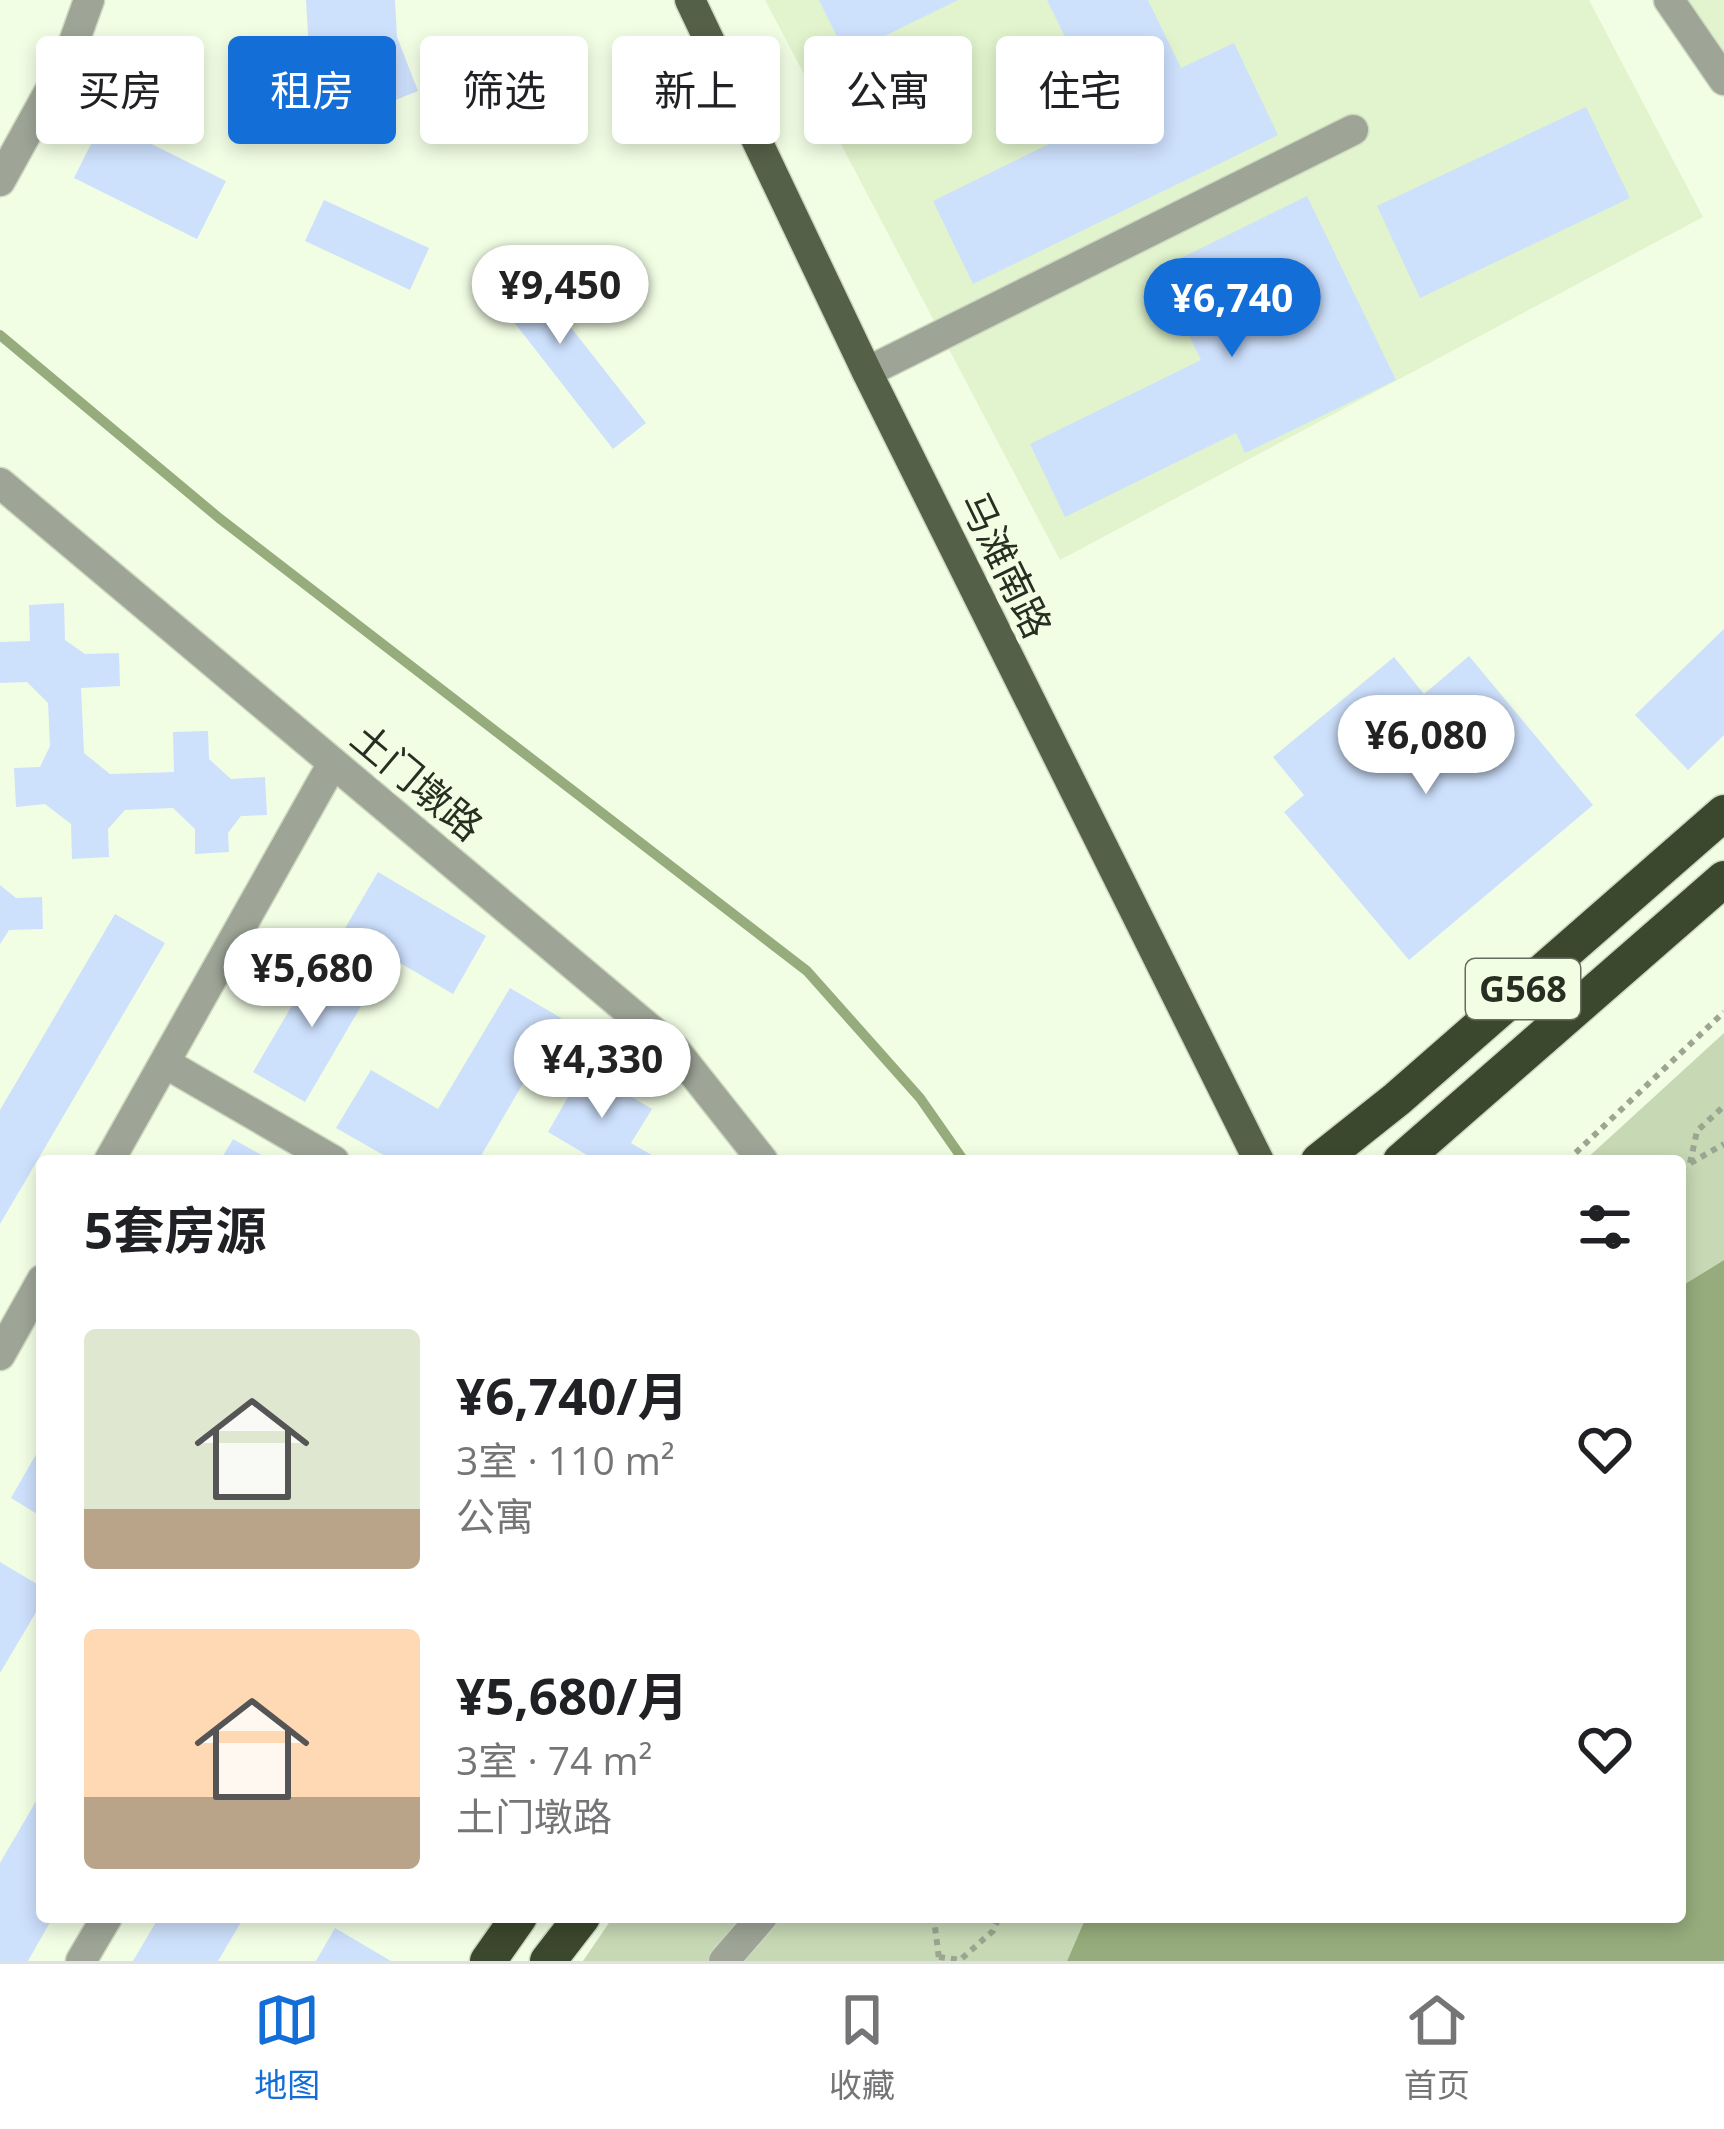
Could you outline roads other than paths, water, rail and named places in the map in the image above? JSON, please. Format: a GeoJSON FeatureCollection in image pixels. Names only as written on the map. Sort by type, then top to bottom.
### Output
{"type":"FeatureCollection","features":[{"type":"Feature","properties":{"kind":"highway","name":"G568"},"geometry":{"type":"LineString","coordinates":[[1327,1155],[1724,813]]}},
{"type":"Feature","properties":{"kind":"highway","name":"G568"},"geometry":{"type":"LineString","coordinates":[[1408,1155],[1724,879]]}},
{"type":"Feature","properties":{"kind":"highway"},"geometry":{"type":"LineString","coordinates":[[488,1961],[515,1923]]}},
{"type":"Feature","properties":{"kind":"highway"},"geometry":{"type":"LineString","coordinates":[[548,1961],[577,1923]]}},
{"type":"Feature","properties":{"kind":"main road","name":"马滩南路"},"geometry":{"type":"LineString","coordinates":[[690,0],[867,372],[1256,1155]]}},
{"type":"Feature","properties":{"kind":"street"},"geometry":{"type":"LineString","coordinates":[[0,181],[69,56],[89,0]]}},
{"type":"Feature","properties":{"kind":"street"},"geometry":{"type":"LineString","coordinates":[[1669,0],[1724,80]]}},
{"type":"Feature","properties":{"kind":"street"},"geometry":{"type":"LineString","coordinates":[[867,372],[1353,130]]}},
{"type":"Feature","properties":{"kind":"street","name":"土门墩路"},"geometry":{"type":"LineString","coordinates":[[0,483],[675,1050],[758,1155]]}},
{"type":"Feature","properties":{"kind":"street"},"geometry":{"type":"LineString","coordinates":[[112,1155],[333,763]]}},
{"type":"Feature","properties":{"kind":"street"},"geometry":{"type":"LineString","coordinates":[[165,1063],[324,1155]]}},
{"type":"Feature","properties":{"kind":"street"},"geometry":{"type":"LineString","coordinates":[[0,1355],[36,1291]]}},
{"type":"Feature","properties":{"kind":"street"},"geometry":{"type":"LineString","coordinates":[[81,1961],[103,1923]]}},
{"type":"Feature","properties":{"kind":"street"},"geometry":{"type":"LineString","coordinates":[[724,1961],[757,1923]]}},
{"type":"Feature","properties":{"kind":"waterway"},"geometry":{"type":"LineString","coordinates":[[0,335],[219,518],[807,971],[920,1098],[960,1155]]}}]}
